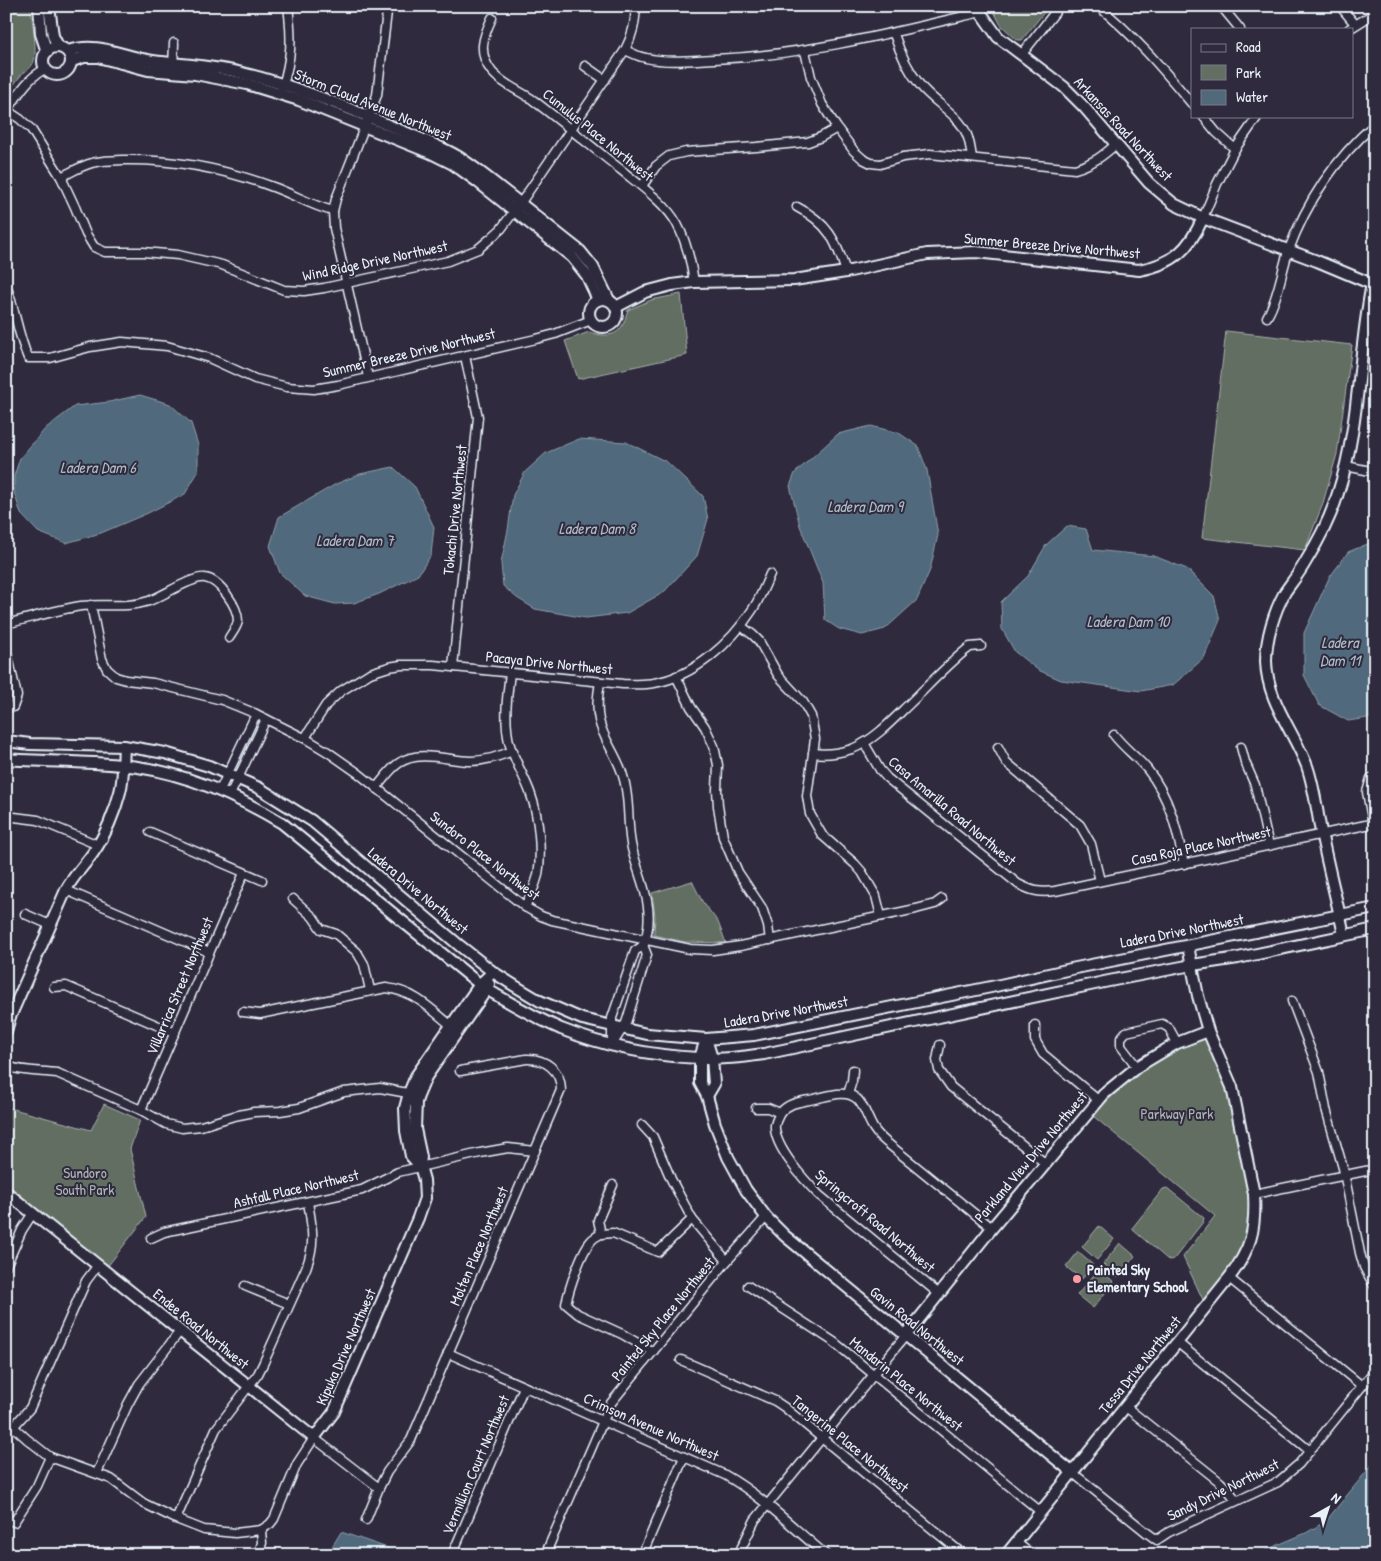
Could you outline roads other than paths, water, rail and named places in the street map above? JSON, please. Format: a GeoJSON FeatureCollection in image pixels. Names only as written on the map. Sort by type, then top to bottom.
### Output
{"type":"FeatureCollection","features":[{"type":"Feature","properties":{"kind":"street"},"geometry":{"type":"LineString","coordinates":[[39,6],[41,34],[47,52]]}},
{"type":"Feature","properties":{"kind":"street"},"geometry":{"type":"LineString","coordinates":[[49,6],[53,36],[58,46]]}},
{"type":"Feature","properties":{"kind":"street"},"geometry":{"type":"LineString","coordinates":[[282,89],[288,67],[292,35],[288,6]]}},
{"type":"Feature","properties":{"kind":"street","name":"Wind Ridge Drive Northwest"},"geometry":{"type":"LineString","coordinates":[[61,177],[86,234],[94,247],[105,252],[143,252],[178,255],[222,265],[284,290],[304,291],[448,262],[478,249],[500,229],[517,207],[625,50],[632,37],[635,25],[636,6]]}},
{"type":"Feature","properties":{"kind":"street"},"geometry":{"type":"LineString","coordinates":[[1022,54],[1060,6]]}},
{"type":"Feature","properties":{"kind":"street"},"geometry":{"type":"LineString","coordinates":[[1098,6],[1139,41],[1191,103]]}},
{"type":"Feature","properties":{"kind":"street"},"geometry":{"type":"LineString","coordinates":[[1220,6],[1239,28]]}},
{"type":"Feature","properties":{"kind":"street"},"geometry":{"type":"LineString","coordinates":[[1340,6],[1352,26],[1375,13]]}},
{"type":"Feature","properties":{"kind":"street"},"geometry":{"type":"LineString","coordinates":[[625,50],[644,58],[665,61],[742,58],[805,51],[894,34],[979,8]]}},
{"type":"Feature","properties":{"kind":"street","name":"Arkansas Road Northwest"},"geometry":{"type":"LineString","coordinates":[[979,8],[998,37],[1073,96],[1149,183],[1174,204],[1203,218],[1374,282]]}},
{"type":"Feature","properties":{"kind":"street"},"geometry":{"type":"LineString","coordinates":[[368,377],[334,228],[333,211],[377,95],[387,12]]}},
{"type":"Feature","properties":{"kind":"street","name":"Cumulus Place Northwest"},"geometry":{"type":"LineString","coordinates":[[492,18],[484,37],[484,54],[492,72],[570,129],[642,186],[664,206],[677,223],[690,254],[694,282]]}},
{"type":"Feature","properties":{"kind":"street"},"geometry":{"type":"LineString","coordinates":[[894,34],[901,56],[920,86],[934,101],[958,120],[967,135],[972,158]]}},
{"type":"Feature","properties":{"kind":"street"},"geometry":{"type":"LineString","coordinates":[[173,68],[174,43]]}},
{"type":"Feature","properties":{"kind":"street"},"geometry":{"type":"LineString","coordinates":[[58,46],[64,48],[70,56],[70,69],[62,75],[55,76],[49,74],[43,62],[47,52],[58,46]]}},
{"type":"Feature","properties":{"kind":"street"},"geometry":{"type":"LineString","coordinates":[[805,51],[811,77],[822,104],[836,128],[854,151],[863,159],[871,162],[880,164],[903,157],[930,154],[1075,169],[1098,160],[1116,144]]}},
{"type":"Feature","properties":{"kind":"street","name":"Storm Cloud Avenue Northwest"},"geometry":{"type":"LineString","coordinates":[[70,56],[98,57],[148,70],[173,68],[194,74],[282,89],[367,122],[453,164],[580,251],[593,267],[613,304]]}},
{"type":"Feature","properties":{"kind":"street"},"geometry":{"type":"LineString","coordinates":[[584,66],[605,80]]}},
{"type":"Feature","properties":{"kind":"street"},"geometry":{"type":"LineString","coordinates":[[45,69],[34,75],[22,88],[7,112],[20,119],[31,129],[61,177],[85,165],[103,161],[154,160],[186,164],[242,176],[274,187],[321,208],[333,211]]}},
{"type":"Feature","properties":{"kind":"street"},"geometry":{"type":"LineString","coordinates":[[1205,118],[1216,132],[1235,149]]}},
{"type":"Feature","properties":{"kind":"street","name":"Summer Breeze Drive Northwest"},"geometry":{"type":"LineString","coordinates":[[613,304],[645,292],[672,285],[694,282],[794,280],[846,272],[927,254],[976,252],[1124,269],[1155,267],[1180,254],[1194,238],[1235,149],[1257,118]]}},
{"type":"Feature","properties":{"kind":"street"},"geometry":{"type":"LineString","coordinates":[[1267,317],[1274,305],[1279,282],[1302,217],[1326,178],[1343,156],[1375,124]]}},
{"type":"Feature","properties":{"kind":"street"},"geometry":{"type":"LineString","coordinates":[[642,186],[656,166],[669,156],[686,152],[756,148],[808,142],[822,137],[836,128]]}},
{"type":"Feature","properties":{"kind":"street","name":"Storm Cloud Avenue Northwest"},"geometry":{"type":"LineString","coordinates":[[517,207],[572,257],[587,276],[598,300]]}},
{"type":"Feature","properties":{"kind":"street"},"geometry":{"type":"LineString","coordinates":[[797,207],[813,215],[831,235],[838,246],[846,272]]}},
{"type":"Feature","properties":{"kind":"street"},"geometry":{"type":"LineString","coordinates":[[1344,935],[1307,767],[1272,692],[1266,664],[1267,649],[1278,607],[1320,536],[1338,494],[1346,466],[1366,315],[1374,282]]}},
{"type":"Feature","properties":{"kind":"street","name":"Summer Breeze Drive Northwest"},"geometry":{"type":"LineString","coordinates":[[6,285],[28,358],[50,358],[122,342],[167,346],[210,358],[255,379],[287,387],[314,389],[555,334],[591,320]]}},
{"type":"Feature","properties":{"kind":"street"},"geometry":{"type":"LineString","coordinates":[[604,299],[613,304],[618,314],[616,319],[609,326],[599,327],[594,324],[589,310],[591,306],[598,300],[604,299]]}},
{"type":"Feature","properties":{"kind":"street","name":"Tokachi Drive Northwest"},"geometry":{"type":"LineString","coordinates":[[453,667],[478,417],[465,356]]}},
{"type":"Feature","properties":{"kind":"street"},"geometry":{"type":"LineString","coordinates":[[1346,466],[1375,472]]}},
{"type":"Feature","properties":{"kind":"street","name":"Pacaya Drive Northwest"},"geometry":{"type":"LineString","coordinates":[[305,738],[321,712],[341,691],[370,674],[401,665],[433,665],[600,682],[643,684],[662,681],[693,668],[710,657],[732,637],[753,608],[770,574]]}},
{"type":"Feature","properties":{"kind":"street"},"geometry":{"type":"LineString","coordinates":[[6,624],[48,613],[92,606],[138,604],[159,597],[197,578],[206,578],[216,582],[223,588],[237,615],[237,626],[229,638]]}},
{"type":"Feature","properties":{"kind":"street","name":"Sundoro Place Northwest"},"geometry":{"type":"LineString","coordinates":[[92,606],[102,659],[107,669],[116,677],[153,683],[207,696],[266,718],[305,738],[345,764],[524,907],[540,916],[644,942],[704,950],[726,949],[916,909],[935,904],[942,899]]}},
{"type":"Feature","properties":{"kind":"street"},"geometry":{"type":"LineString","coordinates":[[741,626],[759,641],[778,675],[807,708],[811,716],[815,739],[807,796],[810,814],[822,835],[856,864],[862,872],[876,896],[881,916]]}},
{"type":"Feature","properties":{"kind":"street"},"geometry":{"type":"LineString","coordinates":[[813,753],[840,752],[864,743],[884,728],[966,650],[973,646],[981,646]]}},
{"type":"Feature","properties":{"kind":"street"},"geometry":{"type":"LineString","coordinates":[[6,648],[17,696],[13,707]]}},
{"type":"Feature","properties":{"kind":"street"},"geometry":{"type":"LineString","coordinates":[[510,673],[506,708],[508,731],[512,751],[532,798],[540,852],[538,877],[524,907]]}},
{"type":"Feature","properties":{"kind":"street"},"geometry":{"type":"LineString","coordinates":[[676,676],[691,707],[705,727],[714,746],[718,765],[718,806],[723,837],[738,872],[762,908],[770,940]]}},
{"type":"Feature","properties":{"kind":"street"},"geometry":{"type":"LineString","coordinates":[[600,682],[597,705],[599,720],[623,774],[631,844],[648,900],[649,922],[644,942],[647,955],[626,1023],[612,1045]]}},
{"type":"Feature","properties":{"kind":"street"},"geometry":{"type":"LineString","coordinates":[[230,795],[233,776],[256,714]]}},
{"type":"Feature","properties":{"kind":"street"},"geometry":{"type":"LineString","coordinates":[[220,790],[233,776],[266,718]]}},
{"type":"Feature","properties":{"kind":"street"},"geometry":{"type":"LineString","coordinates":[[1114,735],[1147,769],[1168,803],[1175,821],[1184,864]]}},
{"type":"Feature","properties":{"kind":"street","name":"Ladera Drive Northwest"},"geometry":{"type":"LineString","coordinates":[[6,741],[30,744],[124,746],[165,753],[210,766],[233,776],[259,788],[312,822],[493,972],[540,1001],[582,1019],[647,1034],[706,1039],[754,1035],[1375,908]]}},
{"type":"Feature","properties":{"kind":"street","name":"Casa Amarilla Road Northwest"},"geometry":{"type":"LineString","coordinates":[[864,743],[887,778],[1018,884],[1032,891]]}},
{"type":"Feature","properties":{"kind":"street"},"geometry":{"type":"LineString","coordinates":[[6,1031],[8,1017],[66,890],[72,878],[98,845],[120,793],[124,746]]}},
{"type":"Feature","properties":{"kind":"street"},"geometry":{"type":"LineString","coordinates":[[1241,746],[1245,762],[1255,785],[1269,846]]}},
{"type":"Feature","properties":{"kind":"street"},"geometry":{"type":"LineString","coordinates":[[998,747],[1006,762],[1080,825],[1091,844],[1100,881]]}},
{"type":"Feature","properties":{"kind":"street"},"geometry":{"type":"LineString","coordinates":[[376,788],[393,768],[410,758],[423,756],[478,760],[493,758],[512,751]]}},
{"type":"Feature","properties":{"kind":"street"},"geometry":{"type":"LineString","coordinates":[[6,759],[89,762],[153,769],[184,777],[220,790],[252,805],[289,828],[484,987],[509,1003],[560,1028],[586,1038],[640,1051],[700,1058],[764,1054],[1375,929]]}},
{"type":"Feature","properties":{"kind":"street"},"geometry":{"type":"LineString","coordinates":[[1371,778],[1367,792],[1374,824]]}},
{"type":"Feature","properties":{"kind":"street"},"geometry":{"type":"LineString","coordinates":[[6,816],[38,820],[98,845]]}},
{"type":"Feature","properties":{"kind":"street","name":"Casa Roja Place Northwest"},"geometry":{"type":"LineString","coordinates":[[1032,891],[1055,891],[1374,824]]}},
{"type":"Feature","properties":{"kind":"street"},"geometry":{"type":"LineString","coordinates":[[150,832],[262,880]]}},
{"type":"Feature","properties":{"kind":"street","name":"Villarrica Street Northwest"},"geometry":{"type":"LineString","coordinates":[[140,1110],[244,872]]}},
{"type":"Feature","properties":{"kind":"street"},"geometry":{"type":"LineString","coordinates":[[66,890],[209,952]]}},
{"type":"Feature","properties":{"kind":"street"},"geometry":{"type":"LineString","coordinates":[[294,899],[313,917],[321,929],[336,934],[357,952],[364,964],[370,990]]}},
{"type":"Feature","properties":{"kind":"street"},"geometry":{"type":"LineString","coordinates":[[25,914],[50,925]]}},
{"type":"Feature","properties":{"kind":"street"},"geometry":{"type":"LineString","coordinates":[[612,1045],[612,1018],[635,951],[644,942]]}},
{"type":"Feature","properties":{"kind":"street","name":"Tessa Drive Northwest"},"geometry":{"type":"LineString","coordinates":[[1006,1555],[1229,1278],[1245,1254],[1253,1233],[1254,1194],[1232,1087],[1208,1031],[1198,996],[1188,946]]}},
{"type":"Feature","properties":{"kind":"street","name":"Kipuka Drive Northwest"},"geometry":{"type":"LineString","coordinates":[[261,1530],[274,1519],[297,1464],[334,1412],[425,1198],[424,1180],[420,1166],[411,1156],[406,1131],[405,1108],[413,1094],[416,1076],[455,1029],[493,972]]}},
{"type":"Feature","properties":{"kind":"street"},"geometry":{"type":"LineString","coordinates":[[54,987],[66,986],[175,1033]]}},
{"type":"Feature","properties":{"kind":"street"},"geometry":{"type":"LineString","coordinates":[[243,1012],[260,1014],[386,988],[398,989],[409,993],[455,1029]]}},
{"type":"Feature","properties":{"kind":"street"},"geometry":{"type":"LineString","coordinates":[[1292,1001],[1319,1072],[1326,1108],[1345,1176],[1360,1253],[1364,1267],[1375,1287]]}},
{"type":"Feature","properties":{"kind":"street"},"geometry":{"type":"LineString","coordinates":[[1137,1067],[1121,1046],[1121,1038],[1126,1032],[1162,1024],[1169,1028],[1177,1043]]}},
{"type":"Feature","properties":{"kind":"street"},"geometry":{"type":"LineString","coordinates":[[1036,1025],[1035,1040],[1043,1054],[1098,1100]]}},
{"type":"Feature","properties":{"kind":"street","name":"Parkland View Drive Northwest"},"geometry":{"type":"LineString","coordinates":[[906,1335],[1098,1100],[1112,1086],[1137,1067],[1177,1043],[1208,1031]]}},
{"type":"Feature","properties":{"kind":"street","name":"Gavin Road Northwest"},"geometry":{"type":"LineString","coordinates":[[706,1039],[712,1058],[714,1084],[707,1096]]}},
{"type":"Feature","properties":{"kind":"street","name":"Gavin Road Northwest"},"geometry":{"type":"LineString","coordinates":[[706,1039],[700,1058],[700,1082],[707,1096],[714,1124],[728,1157],[746,1190],[766,1218],[785,1236],[1157,1540]]}},
{"type":"Feature","properties":{"kind":"street"},"geometry":{"type":"LineString","coordinates":[[940,1045],[937,1060],[945,1080],[1046,1164]]}},
{"type":"Feature","properties":{"kind":"street","name":"Molten Place Northwest"},"geometry":{"type":"LineString","coordinates":[[366,1520],[387,1472],[411,1440],[561,1090],[558,1074],[552,1067],[535,1058],[526,1058],[460,1071]]}},
{"type":"Feature","properties":{"kind":"street"},"geometry":{"type":"LineString","coordinates":[[6,1066],[26,1071],[57,1073],[140,1110],[166,1124],[182,1128],[201,1126],[254,1112],[299,1108],[344,1092],[380,1088],[413,1094]]}},
{"type":"Feature","properties":{"kind":"street"},"geometry":{"type":"LineString","coordinates":[[848,1094],[852,1081],[852,1070]]}},
{"type":"Feature","properties":{"kind":"street"},"geometry":{"type":"LineString","coordinates":[[756,1108],[768,1108],[780,1114],[790,1104],[838,1093],[848,1094],[858,1099],[864,1106],[876,1133],[992,1228]]}},
{"type":"Feature","properties":{"kind":"street","name":"Springcroft Road Northwest"},"geometry":{"type":"LineString","coordinates":[[780,1114],[775,1126],[776,1133],[789,1159],[804,1180],[819,1195],[939,1294]]}},
{"type":"Feature","properties":{"kind":"street"},"geometry":{"type":"LineString","coordinates":[[642,1125],[653,1137],[670,1179],[692,1219],[727,1262]]}},
{"type":"Feature","properties":{"kind":"street","name":"Ashfall Place Northwest"},"geometry":{"type":"LineString","coordinates":[[151,1238],[164,1232],[362,1190],[398,1172],[420,1166],[508,1148],[535,1151]]}},
{"type":"Feature","properties":{"kind":"street"},"geometry":{"type":"LineString","coordinates":[[1254,1194],[1375,1169]]}},
{"type":"Feature","properties":{"kind":"street"},"geometry":{"type":"LineString","coordinates":[[601,1234],[598,1220],[613,1185]]}},
{"type":"Feature","properties":{"kind":"street","name":"Endee Road Northwest"},"geometry":{"type":"LineString","coordinates":[[6,1192],[379,1488]]}},
{"type":"Feature","properties":{"kind":"street"},"geometry":{"type":"LineString","coordinates":[[176,1519],[212,1436],[263,1364],[311,1255],[313,1232],[308,1202]]}},
{"type":"Feature","properties":{"kind":"street"},"geometry":{"type":"LineString","coordinates":[[6,1266],[22,1230],[33,1213]]}},
{"type":"Feature","properties":{"kind":"street","name":"Painted Sky Place Northwest"},"geometry":{"type":"LineString","coordinates":[[545,1555],[611,1403],[727,1262],[766,1218]]}},
{"type":"Feature","properties":{"kind":"street"},"geometry":{"type":"LineString","coordinates":[[653,1352],[622,1334],[578,1314],[566,1304],[568,1290],[586,1248],[594,1237],[606,1232],[613,1233],[658,1252],[692,1219]]}},
{"type":"Feature","properties":{"kind":"street"},"geometry":{"type":"LineString","coordinates":[[13,1427],[30,1408],[86,1281],[98,1265]]}},
{"type":"Feature","properties":{"kind":"street"},"geometry":{"type":"LineString","coordinates":[[1229,1278],[1362,1386]]}},
{"type":"Feature","properties":{"kind":"street"},"geometry":{"type":"LineString","coordinates":[[245,1286],[289,1304]]}},
{"type":"Feature","properties":{"kind":"street","name":"Mandarin Place Northwest"},"geometry":{"type":"LineString","coordinates":[[748,1286],[834,1342],[1041,1512]]}},
{"type":"Feature","properties":{"kind":"street"},"geometry":{"type":"LineString","coordinates":[[97,1473],[139,1384],[180,1331]]}},
{"type":"Feature","properties":{"kind":"street"},"geometry":{"type":"LineString","coordinates":[[738,1555],[755,1520],[766,1505],[906,1335]]}},
{"type":"Feature","properties":{"kind":"street"},"geometry":{"type":"LineString","coordinates":[[1178,1342],[1310,1451]]}},
{"type":"Feature","properties":{"kind":"street","name":"Crimson Avenue Northwest"},"geometry":{"type":"LineString","coordinates":[[448,1353],[725,1475],[737,1482],[826,1555]]}},
{"type":"Feature","properties":{"kind":"street","name":"Tangerine Place Northwest"},"geometry":{"type":"LineString","coordinates":[[681,1360],[775,1401],[964,1555]]}},
{"type":"Feature","properties":{"kind":"street","name":"Sandy Drive Northwest"},"geometry":{"type":"LineString","coordinates":[[1157,1540],[1169,1532],[1278,1482],[1294,1469],[1310,1451],[1375,1370]]}},
{"type":"Feature","properties":{"kind":"street","name":"Vermillion Court Northwest"},"geometry":{"type":"LineString","coordinates":[[452,1555],[524,1387]]}},
{"type":"Feature","properties":{"kind":"street"},"geometry":{"type":"LineString","coordinates":[[1126,1406],[1220,1482],[1236,1500]]}},
{"type":"Feature","properties":{"kind":"street"},"geometry":{"type":"LineString","coordinates":[[6,1420],[50,1457],[110,1479],[143,1504],[176,1519],[204,1530],[235,1533],[261,1530],[262,1543],[258,1555]]}},
{"type":"Feature","properties":{"kind":"street"},"geometry":{"type":"LineString","coordinates":[[6,1518],[14,1522],[37,1486],[50,1457]]}},
{"type":"Feature","properties":{"kind":"street"},"geometry":{"type":"LineString","coordinates":[[642,1555],[684,1457]]}},
{"type":"Feature","properties":{"kind":"street"},"geometry":{"type":"LineString","coordinates":[[1016,1542],[1032,1555]]}},
{"type":"Feature","properties":{"kind":"water","name":"Ladera Dam 6"},"geometry":{"type":"Polygon","coordinates":[[[140,395],[170,404],[191,423],[198,445],[198,472],[185,494],[148,513],[101,533],[66,543],[38,532],[21,514],[14,492],[14,476],[20,458],[46,428],[75,406],[109,402],[140,395]]]}},
{"type":"Feature","properties":{"kind":"water","name":"Ladera Dam 9"},"geometry":{"type":"Polygon","coordinates":[[[871,426],[899,433],[918,446],[927,470],[938,535],[930,570],[917,600],[885,629],[862,635],[839,629],[825,620],[823,583],[800,526],[790,486],[795,473],[838,434],[871,426]]]}},
{"type":"Feature","properties":{"kind":"water","name":"Ladera Dam 8"},"geometry":{"type":"Polygon","coordinates":[[[579,439],[626,442],[667,462],[703,496],[708,519],[697,556],[664,592],[627,613],[586,618],[535,609],[517,598],[503,586],[501,563],[513,495],[525,472],[546,453],[579,439]]]}},
{"type":"Feature","properties":{"kind":"water","name":"Ladera Dam 7"},"geometry":{"type":"Polygon","coordinates":[[[393,467],[415,487],[434,527],[431,555],[418,575],[379,594],[354,603],[335,604],[305,596],[280,573],[270,546],[279,517],[336,484],[360,474],[393,467]]]}},
{"type":"Feature","properties":{"kind":"water","name":"Ladera Dam 10"},"geometry":{"type":"Polygon","coordinates":[[[1067,526],[1086,529],[1093,550],[1154,556],[1187,569],[1214,596],[1220,620],[1204,658],[1173,685],[1141,691],[1061,680],[1038,670],[1015,652],[1002,629],[1001,602],[1028,576],[1046,545],[1067,526]]]}},
{"type":"Feature","properties":{"kind":"water","name":"Ladera Dam 11"},"geometry":{"type":"Polygon","coordinates":[[[1375,541],[1375,717],[1348,721],[1319,705],[1304,675],[1304,633],[1329,578],[1348,552],[1375,541]]]}},
{"type":"Feature","properties":{"kind":"water"},"geometry":{"type":"Polygon","coordinates":[[[1375,1461],[1375,1555],[1254,1555],[1306,1533],[1326,1521],[1375,1461]]]}},
{"type":"Feature","properties":{"kind":"water"},"geometry":{"type":"Polygon","coordinates":[[[341,1532],[408,1555],[327,1555],[341,1532]]]}},
{"type":"Feature","properties":{"kind":"place","name":"Painted Sky Elementary School"},"geometry":{"type":"Point","coordinates":[1077,1279]}},
{"type":"Feature","properties":{"kind":"park label","name":"Parkway Park"},"geometry":{"type":"Point","coordinates":[1177,1114]}},
{"type":"Feature","properties":{"kind":"park label","name":"Sundoro South Park"},"geometry":{"type":"Point","coordinates":[85,1182]}}]}
